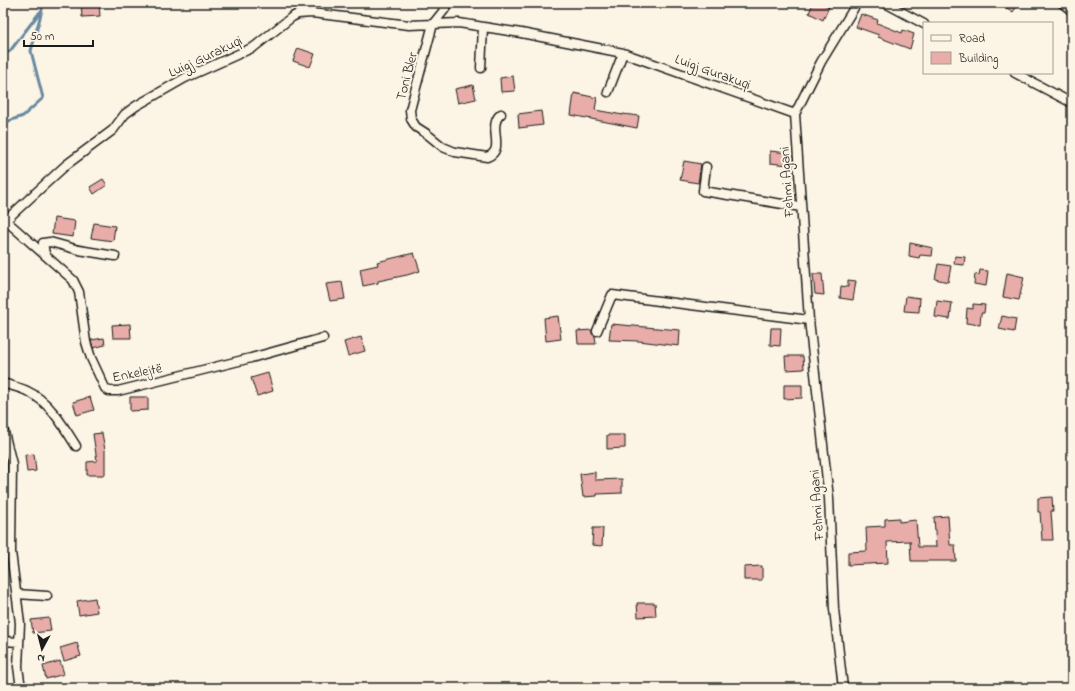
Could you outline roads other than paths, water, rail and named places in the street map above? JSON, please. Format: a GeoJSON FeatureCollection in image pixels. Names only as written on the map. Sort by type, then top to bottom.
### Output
{"type":"FeatureCollection","features":[{"type":"Feature","properties":{"kind":"street"},"geometry":{"type":"LineString","coordinates":[[795,114],[821,62],[857,3]]}},
{"type":"Feature","properties":{"kind":"street"},"geometry":{"type":"LineString","coordinates":[[885,3],[923,23]]}},
{"type":"Feature","properties":{"kind":"street"},"geometry":{"type":"LineString","coordinates":[[1062,3],[1072,11]]}},
{"type":"Feature","properties":{"kind":"street"},"geometry":{"type":"LineString","coordinates":[[446,6],[448,18],[452,23]]}},
{"type":"Feature","properties":{"kind":"street","name":"Toni Bler"},"geometry":{"type":"LineString","coordinates":[[446,6],[433,24],[410,110],[413,123],[443,147],[450,150],[487,157],[492,155],[496,150],[495,122],[501,114]]}},
{"type":"Feature","properties":{"kind":"street","name":"Luigj Gurakuqi"},"geometry":{"type":"LineString","coordinates":[[4,219],[66,165],[113,130],[125,114],[136,106],[185,78],[251,49],[298,14],[312,13],[409,25],[459,23],[521,33],[623,53],[795,114]]}},
{"type":"Feature","properties":{"kind":"street"},"geometry":{"type":"LineString","coordinates":[[481,68],[483,27]]}},
{"type":"Feature","properties":{"kind":"street"},"geometry":{"type":"LineString","coordinates":[[608,92],[623,53]]}},
{"type":"Feature","properties":{"kind":"street"},"geometry":{"type":"LineString","coordinates":[[1017,74],[1072,103]]}},
{"type":"Feature","properties":{"kind":"street","name":"Fehmi Agani"},"geometry":{"type":"LineString","coordinates":[[795,114],[809,320],[829,498],[834,609],[843,688]]}},
{"type":"Feature","properties":{"kind":"street"},"geometry":{"type":"LineString","coordinates":[[706,167],[703,191],[801,208]]}},
{"type":"Feature","properties":{"kind":"street","name":"Enkelejtë"},"geometry":{"type":"LineString","coordinates":[[4,219],[45,254],[77,285],[88,349],[101,382],[109,391],[118,391],[172,378],[323,338]]}},
{"type":"Feature","properties":{"kind":"street"},"geometry":{"type":"LineString","coordinates":[[45,254],[43,243],[50,242],[79,250],[115,256]]}},
{"type":"Feature","properties":{"kind":"street"},"geometry":{"type":"LineString","coordinates":[[597,331],[612,295],[809,320]]}},
{"type":"Feature","properties":{"kind":"street"},"geometry":{"type":"LineString","coordinates":[[3,383],[25,390],[43,401],[59,420],[76,446]]}},
{"type":"Feature","properties":{"kind":"street"},"geometry":{"type":"LineString","coordinates":[[3,428],[12,464],[13,478],[12,552],[20,623],[18,668],[21,688]]}},
{"type":"Feature","properties":{"kind":"street"},"geometry":{"type":"LineString","coordinates":[[17,603],[17,594],[47,596]]}},
{"type":"Feature","properties":{"kind":"street"},"geometry":{"type":"LineString","coordinates":[[3,641],[19,642]]}},
{"type":"Feature","properties":{"kind":"waterway"},"geometry":{"type":"LineString","coordinates":[[3,123],[23,116],[43,98],[31,51],[42,10],[42,3]]}},
{"type":"Feature","properties":{"kind":"waterway"},"geometry":{"type":"LineString","coordinates":[[3,54],[10,51],[40,12]]}}]}
